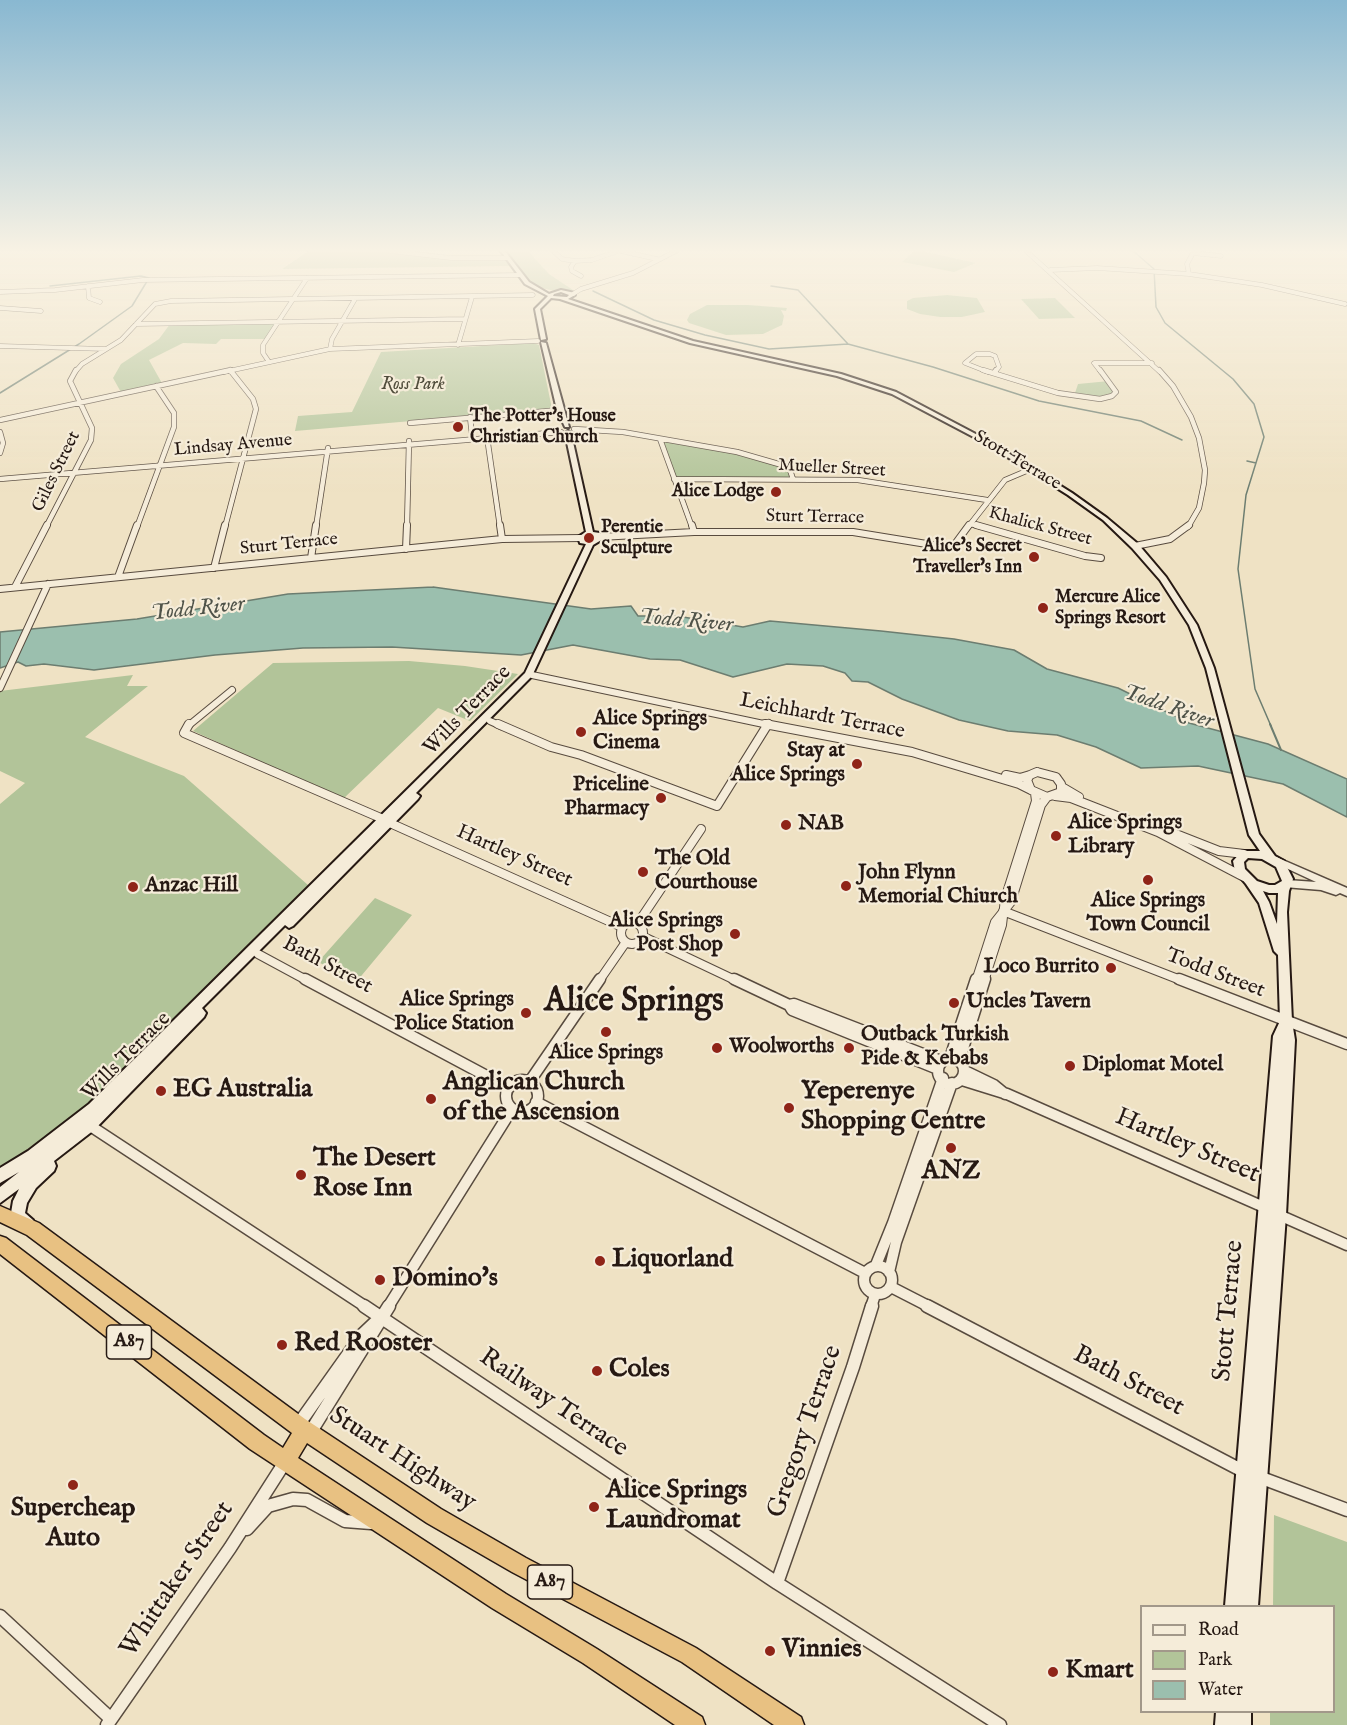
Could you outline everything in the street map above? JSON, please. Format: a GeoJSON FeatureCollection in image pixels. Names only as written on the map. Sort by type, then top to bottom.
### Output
{"type":"FeatureCollection","features":[{"type":"Feature","properties":{"kind":"highway","name":"Stuart Highway"},"geometry":{"type":"LineString","coordinates":[[0,1214],[33,1229],[304,1430],[434,1516],[519,1565],[689,1655],[793,1725]]}},
{"type":"Feature","properties":{"kind":"highway","name":"A87"},"geometry":{"type":"LineString","coordinates":[[0,1244],[257,1442],[694,1725]]}},
{"type":"Feature","properties":{"kind":"highway"},"geometry":{"type":"LineString","coordinates":[[286,1461],[304,1430]]}},
{"type":"Feature","properties":{"kind":"main road"},"geometry":{"type":"LineString","coordinates":[[540,330],[590,533]]}},
{"type":"Feature","properties":{"kind":"main road","name":"Stott Terrace"},"geometry":{"type":"LineString","coordinates":[[658,330],[706,346],[875,385],[936,413],[1031,469],[1105,519],[1135,546],[1163,579],[1193,625],[1210,668],[1223,712],[1257,842],[1288,874],[1282,912],[1286,1021],[1289,1040],[1251,1474],[1234,1605]]}},
{"type":"Feature","properties":{"kind":"main road"},"geometry":{"type":"LineString","coordinates":[[590,533],[599,537],[598,541],[584,542],[581,538],[590,533]]}},
{"type":"Feature","properties":{"kind":"main road","name":"Wills Terrace"},"geometry":{"type":"LineString","coordinates":[[0,1196],[85,1122],[386,821],[531,672],[590,543]]}},
{"type":"Feature","properties":{"kind":"main road","name":"Stott Terrace"},"geometry":{"type":"LineString","coordinates":[[1250,821],[1245,854],[1238,861],[1238,866],[1262,897],[1286,975]]}},
{"type":"Feature","properties":{"kind":"main road"},"geometry":{"type":"LineString","coordinates":[[1245,854],[1257,853],[1272,858]]}},
{"type":"Feature","properties":{"kind":"main road"},"geometry":{"type":"LineString","coordinates":[[1247,879],[1269,889],[1277,889],[1286,884]]}},
{"type":"Feature","properties":{"kind":"main road"},"geometry":{"type":"LineString","coordinates":[[33,1229],[21,1220],[18,1213],[20,1201],[31,1184],[85,1122]]}},
{"type":"Feature","properties":{"kind":"main road","name":"Wills Terrace"},"geometry":{"type":"LineString","coordinates":[[1,1175],[85,1122]]}},
{"type":"Feature","properties":{"kind":"main road","name":"Stott Terrace"},"geometry":{"type":"LineString","coordinates":[[1249,1605],[1251,1474]]}},
{"type":"Feature","properties":{"kind":"street","name":"Giles Street"},"geometry":{"type":"LineString","coordinates":[[15,587],[91,440],[92,428],[70,381],[72,375],[82,364],[121,340],[130,330]]}},
{"type":"Feature","properties":{"kind":"street"},"geometry":{"type":"LineString","coordinates":[[268,362],[263,353],[263,345],[271,330]]}},
{"type":"Feature","properties":{"kind":"street"},"geometry":{"type":"LineString","coordinates":[[330,349],[337,330]]}},
{"type":"Feature","properties":{"kind":"street"},"geometry":{"type":"LineString","coordinates":[[458,345],[462,330]]}},
{"type":"Feature","properties":{"kind":"street"},"geometry":{"type":"LineString","coordinates":[[1116,330],[1173,386],[1191,417],[1202,449],[1204,483],[1199,508],[1186,530],[1170,539],[1135,546]]}},
{"type":"Feature","properties":{"kind":"street"},"geometry":{"type":"LineString","coordinates":[[0,420],[330,349],[541,341]]}},
{"type":"Feature","properties":{"kind":"street"},"geometry":{"type":"LineString","coordinates":[[0,346],[70,346],[106,349]]}},
{"type":"Feature","properties":{"kind":"street"},"geometry":{"type":"LineString","coordinates":[[994,373],[999,369],[995,356],[983,351],[965,363],[969,366],[1058,393],[1100,399],[1112,396],[1116,392],[1094,363],[1152,363]]}},
{"type":"Feature","properties":{"kind":"street"},"geometry":{"type":"LineString","coordinates":[[214,568],[256,409],[252,399],[230,370]]}},
{"type":"Feature","properties":{"kind":"street"},"geometry":{"type":"LineString","coordinates":[[118,577],[175,420],[174,413],[156,386]]}},
{"type":"Feature","properties":{"kind":"street"},"geometry":{"type":"LineString","coordinates":[[410,423],[560,410]]}},
{"type":"Feature","properties":{"kind":"street"},"geometry":{"type":"LineString","coordinates":[[470,417],[472,437]]}},
{"type":"Feature","properties":{"kind":"street","name":"Lindsay Avenue"},"geometry":{"type":"LineString","coordinates":[[0,478],[566,429],[623,432],[737,452],[789,467],[793,479]]}},
{"type":"Feature","properties":{"kind":"street","name":"Lindsay Avenue"},"geometry":{"type":"LineString","coordinates":[[472,437],[566,429]]}},
{"type":"Feature","properties":{"kind":"street"},"geometry":{"type":"LineString","coordinates":[[0,432],[3,443],[0,453]]}},
{"type":"Feature","properties":{"kind":"street"},"geometry":{"type":"LineString","coordinates":[[487,437],[502,539]]}},
{"type":"Feature","properties":{"kind":"street"},"geometry":{"type":"LineString","coordinates":[[660,439],[694,532]]}},
{"type":"Feature","properties":{"kind":"street"},"geometry":{"type":"LineString","coordinates":[[406,549],[408,443]]}},
{"type":"Feature","properties":{"kind":"street"},"geometry":{"type":"LineString","coordinates":[[311,558],[328,450]]}},
{"type":"Feature","properties":{"kind":"street","name":"Sturt Terrace"},"geometry":{"type":"LineString","coordinates":[[599,537],[694,532],[853,531],[945,547],[955,544],[987,500],[1005,480],[1031,469]]}},
{"type":"Feature","properties":{"kind":"street","name":"Mueller Street"},"geometry":{"type":"LineString","coordinates":[[674,478],[858,480],[987,500]]}},
{"type":"Feature","properties":{"kind":"street","name":"Khalick Street"},"geometry":{"type":"LineString","coordinates":[[971,524],[1085,556],[1101,558]]}},
{"type":"Feature","properties":{"kind":"street","name":"Sturt Terrace"},"geometry":{"type":"LineString","coordinates":[[0,589],[502,539],[581,538]]}},
{"type":"Feature","properties":{"kind":"street"},"geometry":{"type":"LineString","coordinates":[[0,688],[48,584]]}},
{"type":"Feature","properties":{"kind":"street","name":"Leichhardt Terrace"},"geometry":{"type":"LineString","coordinates":[[531,672],[912,752],[1019,784],[1033,791]]}},
{"type":"Feature","properties":{"kind":"street","name":"Hartley Street"},"geometry":{"type":"LineString","coordinates":[[232,690],[186,727],[184,733],[622,927]]}},
{"type":"Feature","properties":{"kind":"street"},"geometry":{"type":"LineString","coordinates":[[486,720],[551,747],[581,755],[717,806],[769,723]]}},
{"type":"Feature","properties":{"kind":"street","name":"Leichhardt Terrace"},"geometry":{"type":"LineString","coordinates":[[769,723],[922,749],[1016,778],[1030,775]]}},
{"type":"Feature","properties":{"kind":"street"},"geometry":{"type":"LineString","coordinates":[[865,1273],[876,1265],[890,1231],[951,1070],[1002,925],[1003,911],[1036,801],[1027,780],[1030,775],[1041,772],[1051,774],[1059,780],[1062,787],[1103,807],[1219,851],[1245,854]]}},
{"type":"Feature","properties":{"kind":"street"},"geometry":{"type":"LineString","coordinates":[[1003,911],[1011,902],[1041,805],[1051,796],[1061,792],[1062,787]]}},
{"type":"Feature","properties":{"kind":"street"},"geometry":{"type":"LineString","coordinates":[[1033,791],[1071,798],[1164,835],[1247,879]]}},
{"type":"Feature","properties":{"kind":"street"},"geometry":{"type":"LineString","coordinates":[[638,923],[701,829]]}},
{"type":"Feature","properties":{"kind":"street"},"geometry":{"type":"LineString","coordinates":[[1272,858],[1347,893]]}},
{"type":"Feature","properties":{"kind":"street"},"geometry":{"type":"LineString","coordinates":[[1286,884],[1321,886],[1347,893]]}},
{"type":"Feature","properties":{"kind":"street","name":"Todd Street"},"geometry":{"type":"LineString","coordinates":[[1003,911],[1347,1044]]}},
{"type":"Feature","properties":{"kind":"street"},"geometry":{"type":"LineString","coordinates":[[628,923],[638,923],[644,929],[644,937],[636,943],[626,942],[621,936],[622,927],[628,923]]}},
{"type":"Feature","properties":{"kind":"street","name":"Hartley Street"},"geometry":{"type":"LineString","coordinates":[[644,937],[789,1005],[792,1010],[951,1070],[1347,1245]]}},
{"type":"Feature","properties":{"kind":"street"},"geometry":{"type":"LineString","coordinates":[[530,1081],[626,942]]}},
{"type":"Feature","properties":{"kind":"street","name":"Bath Street"},"geometry":{"type":"LineString","coordinates":[[255,952],[509,1088]]}},
{"type":"Feature","properties":{"kind":"street"},"geometry":{"type":"LineString","coordinates":[[865,1273],[867,1288],[875,1295],[885,1294],[891,1287],[889,1272],[896,1242],[951,1070]]}},
{"type":"Feature","properties":{"kind":"street"},"geometry":{"type":"LineString","coordinates":[[518,1081],[530,1081],[538,1090],[536,1102],[525,1110],[512,1109],[506,1099],[509,1088],[518,1081]]}},
{"type":"Feature","properties":{"kind":"street"},"geometry":{"type":"LineString","coordinates":[[536,1102],[865,1273]]}},
{"type":"Feature","properties":{"kind":"street"},"geometry":{"type":"LineString","coordinates":[[304,1430],[373,1335],[381,1317],[512,1109]]}},
{"type":"Feature","properties":{"kind":"street","name":"Railway Terrace"},"geometry":{"type":"LineString","coordinates":[[85,1122],[381,1317],[777,1583],[1000,1725]]}},
{"type":"Feature","properties":{"kind":"street"},"geometry":{"type":"LineString","coordinates":[[876,1265],[889,1272]]}},
{"type":"Feature","properties":{"kind":"street","name":"Bath Street"},"geometry":{"type":"LineString","coordinates":[[891,1287],[1251,1474],[1347,1510]]}},
{"type":"Feature","properties":{"kind":"street","name":"Gregory Terrace"},"geometry":{"type":"LineString","coordinates":[[777,1583],[853,1367],[875,1295]]}},
{"type":"Feature","properties":{"kind":"street","name":"Whittaker Street"},"geometry":{"type":"LineString","coordinates":[[109,1722],[230,1548],[286,1461]]}},
{"type":"Feature","properties":{"kind":"street"},"geometry":{"type":"LineString","coordinates":[[230,1548],[268,1506],[293,1499],[307,1500],[345,1521],[382,1525]]}},
{"type":"Feature","properties":{"kind":"street"},"geometry":{"type":"LineString","coordinates":[[0,1616],[109,1722]]}},
{"type":"Feature","properties":{"kind":"green space"},"geometry":{"type":"Polygon","coordinates":[[[165,330],[271,330],[266,339],[221,339],[216,344],[183,343],[149,360],[163,385],[122,394],[113,378],[121,364],[159,339],[165,330]]]}},
{"type":"Feature","properties":{"kind":"green space"},"geometry":{"type":"Polygon","coordinates":[[[712,330],[770,330],[763,334],[726,335],[712,330]]]}},
{"type":"Feature","properties":{"kind":"green space","name":"Ross Park"},"geometry":{"type":"Polygon","coordinates":[[[533,343],[539,345],[552,409],[295,431],[298,416],[352,412],[381,352],[533,343]]]}},
{"type":"Feature","properties":{"kind":"green space"},"geometry":{"type":"Polygon","coordinates":[[[1109,381],[1116,392],[1109,397],[1074,396],[1078,384],[1109,381]]]}},
{"type":"Feature","properties":{"kind":"green space"},"geometry":{"type":"Polygon","coordinates":[[[660,439],[737,452],[789,467],[793,479],[674,479],[660,439]]]}},
{"type":"Feature","properties":{"kind":"green space"},"geometry":{"type":"Polygon","coordinates":[[[409,661],[518,674],[470,721],[438,708],[343,799],[193,731],[273,663],[409,661]]]}},
{"type":"Feature","properties":{"kind":"green space"},"geometry":{"type":"Polygon","coordinates":[[[133,675],[127,686],[148,686],[85,737],[184,776],[308,885],[80,1111],[0,1169],[0,804],[25,783],[0,771],[0,691],[133,675]]]}},
{"type":"Feature","properties":{"kind":"green space"},"geometry":{"type":"Polygon","coordinates":[[[375,898],[412,915],[357,981],[318,962],[375,898]]]}},
{"type":"Feature","properties":{"kind":"green space"},"geometry":{"type":"Polygon","coordinates":[[[1274,1515],[1347,1542],[1347,1725],[1270,1725],[1270,1713],[1335,1713],[1335,1605],[1273,1605],[1274,1515]]]}},
{"type":"Feature","properties":{"kind":"water","name":"Todd River"},"geometry":{"type":"Polygon","coordinates":[[[433,587],[591,609],[631,606],[638,616],[677,616],[743,627],[770,621],[881,631],[954,639],[1014,650],[1047,669],[1118,688],[1189,723],[1268,744],[1347,779],[1347,817],[1283,784],[1198,766],[1141,768],[1096,747],[1057,735],[1008,731],[959,720],[902,699],[868,682],[852,681],[845,673],[823,666],[787,664],[733,677],[680,660],[650,659],[573,645],[521,655],[392,647],[303,648],[215,655],[94,670],[44,664],[26,666],[18,662],[0,668],[0,632],[137,619],[288,594],[433,587]]]}},
{"type":"Feature","properties":{"kind":"waterway"},"geometry":{"type":"LineString","coordinates":[[0,393],[98,330]]}},
{"type":"Feature","properties":{"kind":"waterway"},"geometry":{"type":"LineString","coordinates":[[690,330],[769,349],[848,344]]}},
{"type":"Feature","properties":{"kind":"waterway"},"geometry":{"type":"LineString","coordinates":[[836,330],[848,344]]}},
{"type":"Feature","properties":{"kind":"waterway"},"geometry":{"type":"LineString","coordinates":[[1174,330],[1233,379],[1254,404],[1264,437],[1256,463]]}},
{"type":"Feature","properties":{"kind":"waterway"},"geometry":{"type":"LineString","coordinates":[[848,344],[933,367],[1039,401],[1141,421],[1182,440]]}},
{"type":"Feature","properties":{"kind":"waterway"},"geometry":{"type":"LineString","coordinates":[[1247,461],[1256,463]]}},
{"type":"Feature","properties":{"kind":"waterway"},"geometry":{"type":"LineString","coordinates":[[1256,463],[1246,495],[1238,569],[1255,689],[1271,726]]}},
{"type":"Feature","properties":{"kind":"waterway"},"geometry":{"type":"LineString","coordinates":[[1270,724],[1281,750]]}},
{"type":"Feature","properties":{"kind":"place","name":"The Potter's House Christian Church"},"geometry":{"type":"Point","coordinates":[458,427]}},
{"type":"Feature","properties":{"kind":"place","name":"Alice Lodge"},"geometry":{"type":"Point","coordinates":[776,492]}},
{"type":"Feature","properties":{"kind":"place","name":"Perentie Sculpture"},"geometry":{"type":"Point","coordinates":[589,538]}},
{"type":"Feature","properties":{"kind":"place","name":"Alice's Secret Traveller's Inn"},"geometry":{"type":"Point","coordinates":[1034,557]}},
{"type":"Feature","properties":{"kind":"place","name":"Mercure Alice Springs Resort"},"geometry":{"type":"Point","coordinates":[1043,608]}},
{"type":"Feature","properties":{"kind":"place","name":"Alice Springs Cinema"},"geometry":{"type":"Point","coordinates":[581,732]}},
{"type":"Feature","properties":{"kind":"place","name":"Stay at Alice Springs"},"geometry":{"type":"Point","coordinates":[857,764]}},
{"type":"Feature","properties":{"kind":"place","name":"Priceline Pharmacy"},"geometry":{"type":"Point","coordinates":[661,798]}},
{"type":"Feature","properties":{"kind":"place","name":"NAB"},"geometry":{"type":"Point","coordinates":[786,825]}},
{"type":"Feature","properties":{"kind":"place","name":"Alice Springs Library"},"geometry":{"type":"Point","coordinates":[1056,836]}},
{"type":"Feature","properties":{"kind":"place","name":"The Old Courthouse"},"geometry":{"type":"Point","coordinates":[643,872]}},
{"type":"Feature","properties":{"kind":"place","name":"Alice Springs Town Council"},"geometry":{"type":"Point","coordinates":[1148,880]}},
{"type":"Feature","properties":{"kind":"place","name":"John Flynn Memorial Chiurch"},"geometry":{"type":"Point","coordinates":[846,886]}},
{"type":"Feature","properties":{"kind":"place","name":"Anzac Hill"},"geometry":{"type":"Point","coordinates":[133,887]}},
{"type":"Feature","properties":{"kind":"place","name":"Alice Springs Post Shop"},"geometry":{"type":"Point","coordinates":[735,934]}},
{"type":"Feature","properties":{"kind":"place","name":"Loco Burrito"},"geometry":{"type":"Point","coordinates":[1111,968]}},
{"type":"Feature","properties":{"kind":"place","name":"Uncles Tavern"},"geometry":{"type":"Point","coordinates":[954,1003]}},
{"type":"Feature","properties":{"kind":"place","name":"Alice Springs Police Station"},"geometry":{"type":"Point","coordinates":[526,1013]}},
{"type":"Feature","properties":{"kind":"place","name":"Alice Springs"},"geometry":{"type":"Point","coordinates":[606,1032]}},
{"type":"Feature","properties":{"kind":"place","name":"Woolworths"},"geometry":{"type":"Point","coordinates":[717,1048]}},
{"type":"Feature","properties":{"kind":"place","name":"Outback Turkish Pide & Kebabs"},"geometry":{"type":"Point","coordinates":[849,1048]}},
{"type":"Feature","properties":{"kind":"place","name":"Diplomat Motel"},"geometry":{"type":"Point","coordinates":[1070,1066]}},
{"type":"Feature","properties":{"kind":"place","name":"EG Australia"},"geometry":{"type":"Point","coordinates":[161,1091]}},
{"type":"Feature","properties":{"kind":"place","name":"Anglican Church of the Ascension"},"geometry":{"type":"Point","coordinates":[431,1099]}},
{"type":"Feature","properties":{"kind":"place","name":"Yeperenye Shopping Centre"},"geometry":{"type":"Point","coordinates":[789,1108]}},
{"type":"Feature","properties":{"kind":"place","name":"ANZ"},"geometry":{"type":"Point","coordinates":[951,1148]}},
{"type":"Feature","properties":{"kind":"place","name":"The Desert Rose Inn"},"geometry":{"type":"Point","coordinates":[301,1175]}},
{"type":"Feature","properties":{"kind":"place","name":"Liquorland"},"geometry":{"type":"Point","coordinates":[600,1261]}},
{"type":"Feature","properties":{"kind":"place","name":"Domino's"},"geometry":{"type":"Point","coordinates":[380,1280]}},
{"type":"Feature","properties":{"kind":"place","name":"Red Rooster"},"geometry":{"type":"Point","coordinates":[282,1345]}},
{"type":"Feature","properties":{"kind":"place","name":"Coles"},"geometry":{"type":"Point","coordinates":[597,1371]}},
{"type":"Feature","properties":{"kind":"place","name":"Supercheap Auto"},"geometry":{"type":"Point","coordinates":[73,1485]}},
{"type":"Feature","properties":{"kind":"place","name":"Alice Springs Laundromat"},"geometry":{"type":"Point","coordinates":[594,1507]}},
{"type":"Feature","properties":{"kind":"place","name":"Vinnies"},"geometry":{"type":"Point","coordinates":[770,1651]}},
{"type":"Feature","properties":{"kind":"place","name":"Kmart"},"geometry":{"type":"Point","coordinates":[1053,1672]}},
{"type":"Feature","properties":{"kind":"district","name":"Alice Springs"},"geometry":{"type":"Point","coordinates":[634,1003]}}]}
